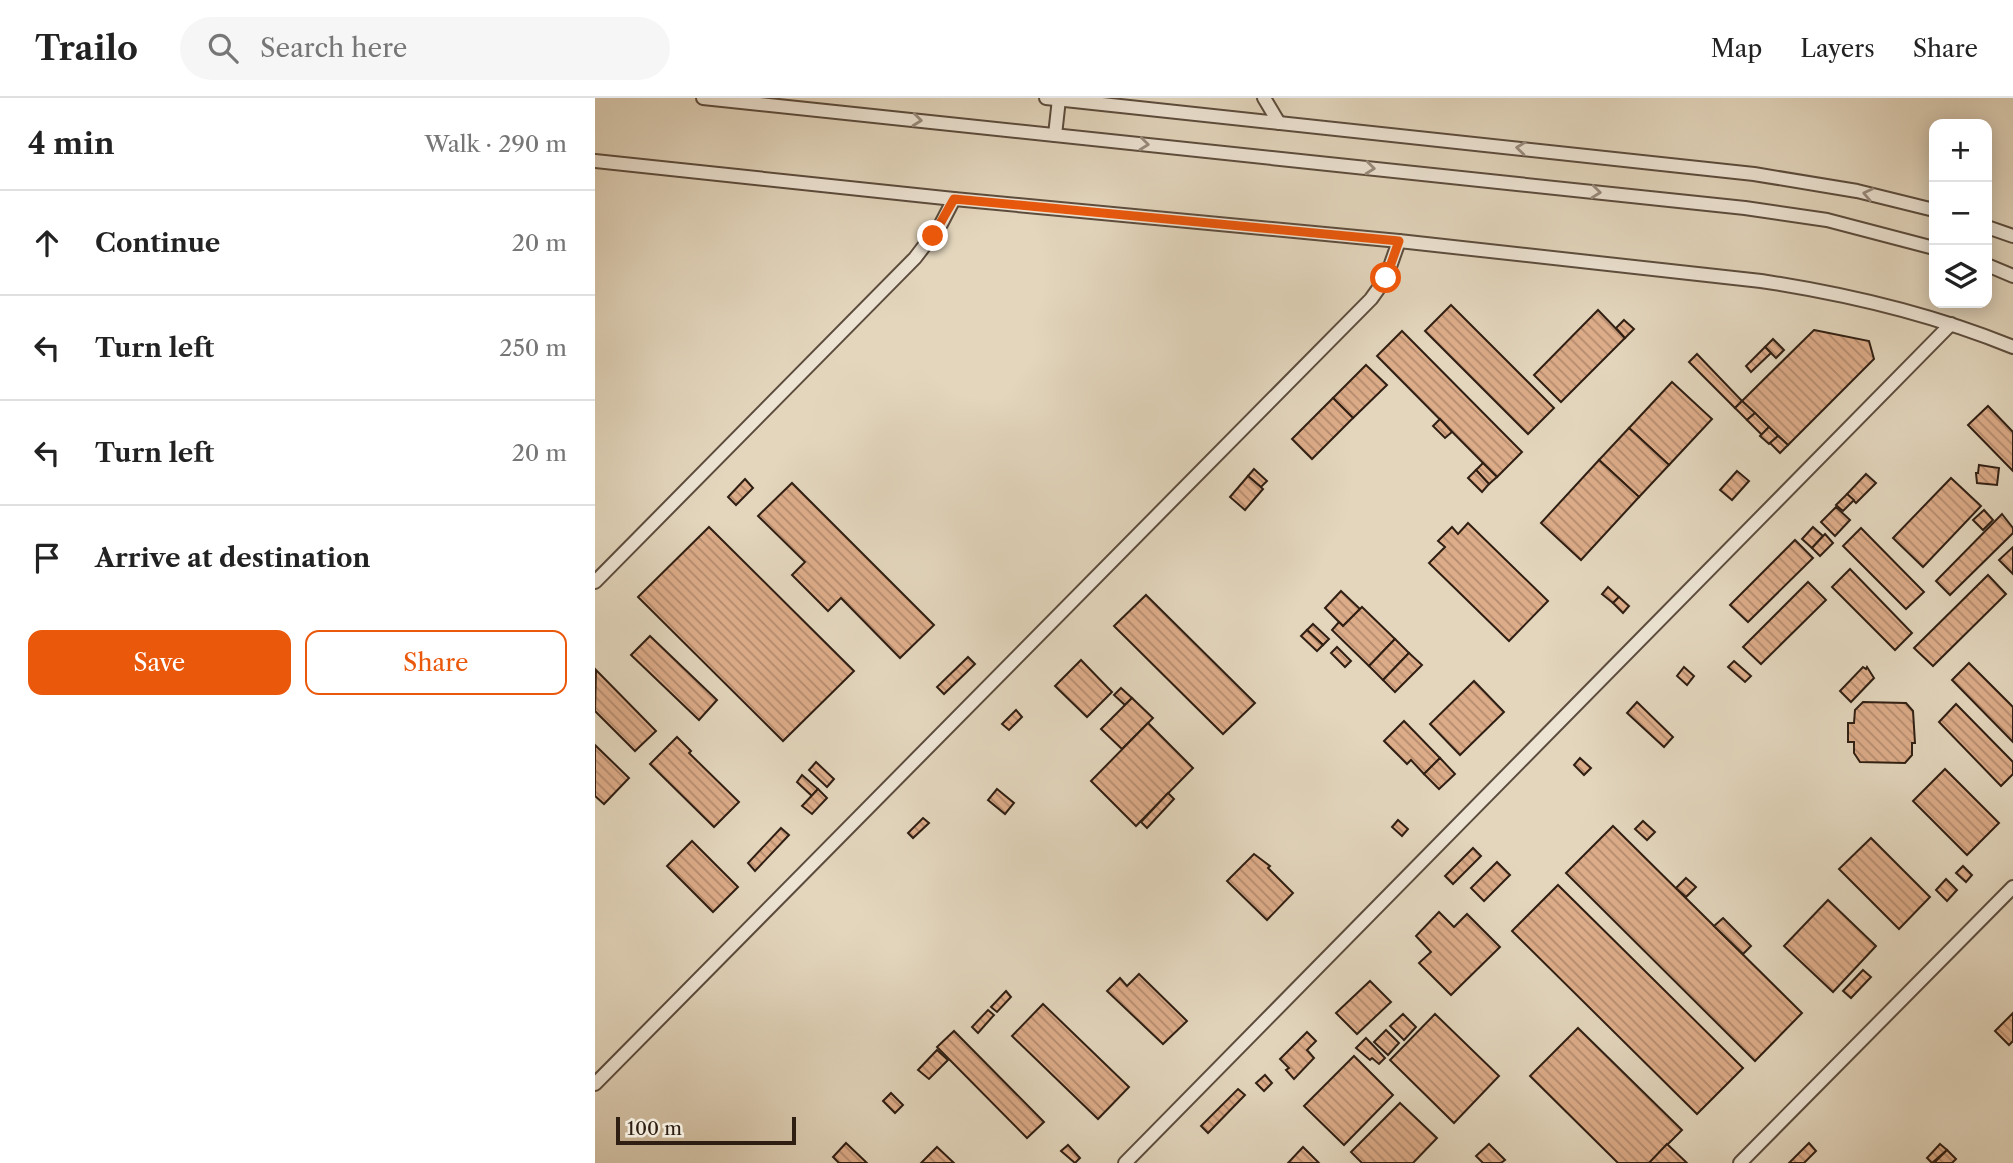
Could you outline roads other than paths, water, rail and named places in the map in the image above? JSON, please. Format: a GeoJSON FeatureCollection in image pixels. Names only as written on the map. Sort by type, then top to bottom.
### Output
{"type":"FeatureCollection","features":[{"type":"Feature","properties":{"kind":"street"},"geometry":{"type":"LineString","coordinates":[[703,98],[1772,211],[1868,229],[1929,247]]}},
{"type":"Feature","properties":{"kind":"street"},"geometry":{"type":"LineString","coordinates":[[845,98],[845,113]]}},
{"type":"Feature","properties":{"kind":"street"},"geometry":{"type":"LineString","coordinates":[[1264,98],[1279,123]]}},
{"type":"Feature","properties":{"kind":"street"},"geometry":{"type":"LineString","coordinates":[[1055,135],[1052,99],[1754,174],[1857,191],[1929,209]]}},
{"type":"Feature","properties":{"kind":"street"},"geometry":{"type":"LineString","coordinates":[[595,161],[954,199],[1399,241],[1809,289],[1904,310],[2013,347]]}},
{"type":"Feature","properties":{"kind":"street"},"geometry":{"type":"LineString","coordinates":[[595,582],[915,258],[941,224],[954,199]]}},
{"type":"Feature","properties":{"kind":"street"},"geometry":{"type":"LineString","coordinates":[[1992,229],[2013,236]]}},
{"type":"Feature","properties":{"kind":"street"},"geometry":{"type":"LineString","coordinates":[[595,1084],[1371,299],[1386,278],[1399,241]]}},
{"type":"Feature","properties":{"kind":"street"},"geometry":{"type":"LineString","coordinates":[[1992,267],[2013,276]]}},
{"type":"Feature","properties":{"kind":"street"},"geometry":{"type":"LineString","coordinates":[[1125,1163],[1951,324]]}},
{"type":"Feature","properties":{"kind":"street"},"geometry":{"type":"LineString","coordinates":[[1740,1163],[2013,887]]}}]}
